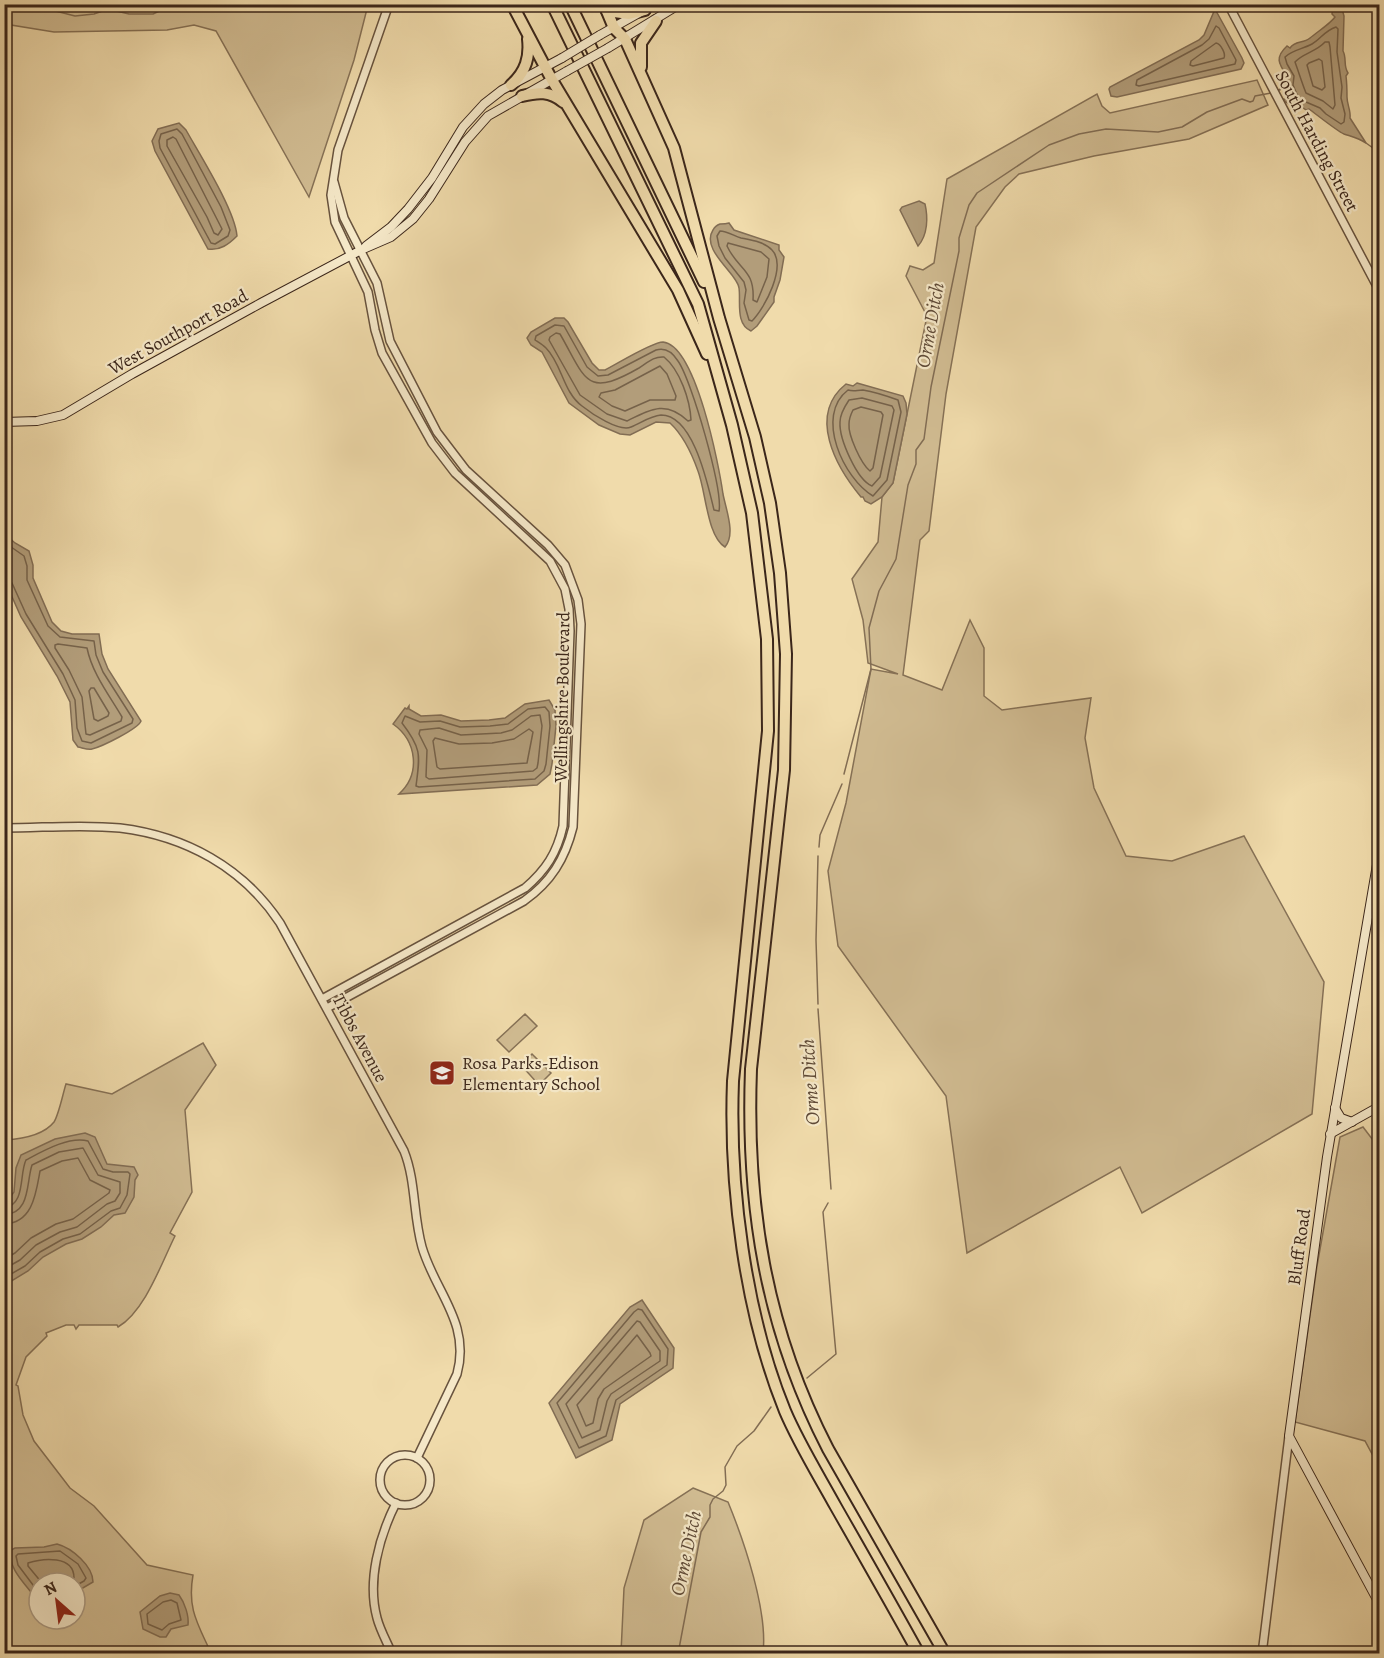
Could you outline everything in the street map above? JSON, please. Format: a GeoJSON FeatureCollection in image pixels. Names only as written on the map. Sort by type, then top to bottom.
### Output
{"type":"FeatureCollection","features":[{"type":"Feature","properties":{"kind":"highway"},"geometry":{"type":"LineString","coordinates":[[512,4],[544,67],[678,290],[726,404]]}},
{"type":"Feature","properties":{"kind":"highway"},"geometry":{"type":"LineString","coordinates":[[552,4],[692,290],[704,323],[745,475],[756,537],[765,616],[769,689],[766,766],[733,1081],[731,1124],[733,1166],[742,1244],[761,1337],[785,1411],[819,1477],[919,1653]]}},
{"type":"Feature","properties":{"kind":"highway"},"geometry":{"type":"LineString","coordinates":[[570,4],[685,240],[719,318]]}},
{"type":"Feature","properties":{"kind":"highway"},"geometry":{"type":"LineString","coordinates":[[605,8],[629,14],[650,7]]}},
{"type":"Feature","properties":{"kind":"highway"},"geometry":{"type":"LineString","coordinates":[[605,8],[614,28],[625,39],[674,148],[719,318],[762,464],[780,573],[786,654],[784,770],[751,1069],[750,1163],[759,1243],[776,1315],[810,1413],[828,1449],[945,1653]]}},
{"type":"Feature","properties":{"kind":"highway"},"geometry":{"type":"LineString","coordinates":[[644,81],[640,60],[641,43],[656,21]]}},
{"type":"Feature","properties":{"kind":"highway"},"geometry":{"type":"LineString","coordinates":[[511,85],[522,74],[527,62],[529,46],[525,27]]}},
{"type":"Feature","properties":{"kind":"highway"},"geometry":{"type":"LineString","coordinates":[[522,96],[549,94],[560,99],[571,110]]}},
{"type":"Feature","properties":{"kind":"main road","name":"West Southport Road"},"geometry":{"type":"LineString","coordinates":[[4,422],[37,422],[63,415],[132,374],[361,250],[392,237],[407,225],[429,199],[472,132],[495,111],[625,39],[680,4]]}},
{"type":"Feature","properties":{"kind":"main road","name":"West Southport Road"},"geometry":{"type":"LineString","coordinates":[[361,250],[391,227],[408,209],[432,178],[472,117],[492,97],[650,7]]}},
{"type":"Feature","properties":{"kind":"main road","name":"Bluff Road"},"geometry":{"type":"LineString","coordinates":[[1289,1436],[1330,1134],[1380,847]]}},
{"type":"Feature","properties":{"kind":"main road"},"geometry":{"type":"LineString","coordinates":[[1330,1134],[1380,1106]]}},
{"type":"Feature","properties":{"kind":"main road"},"geometry":{"type":"LineString","coordinates":[[1335,1108],[1341,1118],[1352,1122]]}},
{"type":"Feature","properties":{"kind":"main road"},"geometry":{"type":"LineString","coordinates":[[1289,1436],[1380,1605]]}},
{"type":"Feature","properties":{"kind":"street","name":"Wellingshire Boulevard"},"geometry":{"type":"LineString","coordinates":[[322,999],[525,888],[543,872],[550,862],[560,841],[564,815],[570,631],[566,589],[550,561],[459,477],[432,443],[382,353],[368,292],[350,256],[333,212],[331,195],[338,150],[389,4]]}},
{"type":"Feature","properties":{"kind":"street","name":"South Harding Street"},"geometry":{"type":"LineString","coordinates":[[1228,4],[1380,292]]}},
{"type":"Feature","properties":{"kind":"street","name":"Wellingshire Boulevard"},"geometry":{"type":"LineString","coordinates":[[327,1008],[524,901],[543,886],[559,867],[568,848],[573,827],[580,611],[565,565],[548,545],[466,470],[437,432],[393,348],[387,332],[377,283],[344,218],[333,178]]}},
{"type":"Feature","properties":{"kind":"street","name":"Tibbs Avenue"},"geometry":{"type":"LineString","coordinates":[[4,828],[119,828],[169,838],[206,853],[241,878],[273,912],[404,1150],[423,1250],[447,1300],[458,1332],[461,1360],[457,1374],[417,1458]]}},
{"type":"Feature","properties":{"kind":"street","name":"Bluff Road"},"geometry":{"type":"LineString","coordinates":[[1262,1653],[1289,1436]]}},
{"type":"Feature","properties":{"kind":"street"},"geometry":{"type":"LineString","coordinates":[[402,1456],[417,1458],[427,1468],[430,1475],[429,1488],[422,1499],[416,1503],[410,1505],[396,1503],[389,1499],[381,1486],[384,1468],[388,1462],[402,1456]]}},
{"type":"Feature","properties":{"kind":"street"},"geometry":{"type":"LineString","coordinates":[[392,1653],[377,1619],[373,1594],[374,1570],[396,1503]]}},
{"type":"Feature","properties":{"kind":"shaded area"},"geometry":{"type":"Polygon","coordinates":[[[5,4],[368,5],[354,60],[309,197],[216,31],[194,25],[167,30],[54,32],[5,24],[5,4]]]}},
{"type":"Feature","properties":{"kind":"shaded area"},"geometry":{"type":"Polygon","coordinates":[[[1257,80],[1268,105],[1189,139],[1094,156],[1019,174],[1005,187],[976,227],[946,394],[929,531],[920,540],[903,675],[942,690],[970,620],[984,648],[984,696],[1002,710],[1091,698],[1085,738],[1094,788],[1126,856],[1172,861],[1244,836],[1324,982],[1312,1114],[1142,1213],[1120,1167],[967,1253],[946,1096],[838,946],[828,871],[846,803],[871,669],[898,674],[868,663],[863,620],[852,579],[878,542],[882,497],[893,483],[927,316],[906,276],[910,266],[923,270],[934,263],[947,179],[1097,94],[1102,106],[1110,113],[1257,80]]]}},
{"type":"Feature","properties":{"kind":"shaded area"},"geometry":{"type":"Polygon","coordinates":[[[525,1014],[537,1026],[509,1052],[497,1040],[525,1014]]]}},
{"type":"Feature","properties":{"kind":"shaded area"},"geometry":{"type":"Polygon","coordinates":[[[203,1043],[216,1065],[185,1110],[192,1192],[170,1233],[175,1236],[144,1299],[128,1320],[118,1327],[117,1325],[79,1325],[76,1329],[74,1325],[66,1325],[46,1333],[47,1336],[26,1357],[16,1385],[23,1415],[34,1441],[70,1488],[94,1506],[147,1565],[193,1575],[191,1597],[195,1616],[211,1653],[5,1653],[5,1140],[31,1136],[49,1127],[56,1118],[66,1084],[112,1094],[203,1043]]]}},
{"type":"Feature","properties":{"kind":"shaded area"},"geometry":{"type":"Polygon","coordinates":[[[532,1054],[551,1073],[539,1085],[521,1065],[532,1054]]]}},
{"type":"Feature","properties":{"kind":"shaded area"},"geometry":{"type":"Polygon","coordinates":[[[1363,1127],[1379,1148],[1379,1467],[1365,1441],[1295,1422],[1317,1266],[1340,1137],[1363,1127]]]}},
{"type":"Feature","properties":{"kind":"shaded area"},"geometry":{"type":"Polygon","coordinates":[[[693,1488],[728,1502],[741,1536],[758,1597],[764,1636],[763,1653],[621,1653],[624,1588],[644,1520],[693,1488]]]}},
{"type":"Feature","properties":{"kind":"water"},"geometry":{"type":"Polygon","coordinates":[[[1333,5],[1341,5],[1344,16],[1343,51],[1348,73],[1346,76],[1347,100],[1350,118],[1366,143],[1344,134],[1309,109],[1306,110],[1299,105],[1295,108],[1284,101],[1282,99],[1291,100],[1293,96],[1289,89],[1284,88],[1277,91],[1287,84],[1288,78],[1280,65],[1280,54],[1287,46],[1290,48],[1294,44],[1307,40],[1330,22],[1335,17],[1332,14],[1333,5]]]}},
{"type":"Feature","properties":{"kind":"water"},"geometry":{"type":"Polygon","coordinates":[[[1215,9],[1242,58],[1244,63],[1241,69],[1117,97],[1111,96],[1110,87],[1199,40],[1204,35],[1215,9]]]}},
{"type":"Feature","properties":{"kind":"water"},"geometry":{"type":"Polygon","coordinates":[[[179,123],[186,130],[216,183],[235,225],[237,236],[220,248],[208,249],[155,151],[152,141],[158,129],[179,123]]]}},
{"type":"Feature","properties":{"kind":"water"},"geometry":{"type":"Polygon","coordinates":[[[919,201],[925,204],[927,220],[924,237],[918,246],[900,210],[902,207],[919,201]]]}},
{"type":"Feature","properties":{"kind":"water"},"geometry":{"type":"Polygon","coordinates":[[[729,223],[734,230],[779,245],[779,250],[784,257],[774,302],[751,331],[746,328],[741,318],[737,282],[711,246],[710,238],[714,228],[720,224],[729,223]]]}},
{"type":"Feature","properties":{"kind":"water"},"geometry":{"type":"Polygon","coordinates":[[[555,318],[564,318],[568,322],[592,363],[599,370],[605,370],[658,343],[663,342],[675,348],[686,363],[695,384],[711,434],[730,529],[725,547],[714,533],[693,458],[683,439],[670,423],[656,422],[630,435],[620,434],[599,425],[569,403],[542,352],[531,345],[527,338],[531,332],[555,318]]]}},
{"type":"Feature","properties":{"kind":"water"},"geometry":{"type":"Polygon","coordinates":[[[857,383],[903,396],[906,403],[907,414],[893,483],[882,497],[871,504],[861,497],[843,471],[835,456],[827,425],[828,411],[834,397],[846,384],[853,386],[857,383]]]}},
{"type":"Feature","properties":{"kind":"water"},"geometry":{"type":"Polygon","coordinates":[[[5,534],[29,551],[33,565],[33,578],[52,622],[61,631],[72,634],[99,634],[102,654],[108,669],[141,721],[127,733],[90,749],[78,747],[73,740],[70,702],[21,617],[5,581],[5,534]]]}},
{"type":"Feature","properties":{"kind":"water"},"geometry":{"type":"Polygon","coordinates":[[[549,700],[555,710],[556,726],[552,764],[550,774],[537,785],[399,794],[411,777],[413,768],[411,748],[407,739],[393,724],[405,708],[409,706],[409,709],[421,716],[441,715],[461,721],[489,720],[505,718],[525,704],[549,700]]]}},
{"type":"Feature","properties":{"kind":"water"},"geometry":{"type":"Polygon","coordinates":[[[85,1133],[95,1137],[107,1164],[134,1167],[138,1175],[135,1180],[134,1197],[125,1213],[114,1215],[82,1239],[66,1244],[43,1257],[28,1271],[5,1285],[5,1204],[14,1192],[16,1168],[21,1155],[55,1139],[85,1133]]]}},
{"type":"Feature","properties":{"kind":"water"},"geometry":{"type":"Polygon","coordinates":[[[642,1300],[674,1348],[673,1368],[620,1404],[612,1440],[576,1458],[549,1403],[630,1307],[642,1300]]]}},
{"type":"Feature","properties":{"kind":"water"},"geometry":{"type":"Polygon","coordinates":[[[57,1544],[69,1549],[86,1564],[93,1582],[87,1586],[87,1571],[27,1571],[27,1588],[12,1564],[11,1550],[57,1544]]]}},
{"type":"Feature","properties":{"kind":"water"},"geometry":{"type":"Polygon","coordinates":[[[170,1593],[179,1595],[181,1598],[185,1606],[188,1625],[171,1629],[166,1637],[160,1637],[143,1629],[140,1612],[160,1596],[170,1593]]]}},
{"type":"Feature","properties":{"kind":"waterway"},"geometry":{"type":"LineString","coordinates":[[20,4],[75,16],[94,14],[108,9],[129,14],[153,14],[174,4]]}},
{"type":"Feature","properties":{"kind":"waterway","name":"Orme Ditch"},"geometry":{"type":"LineString","coordinates":[[844,774],[871,669],[869,628],[879,591],[896,559],[908,485],[916,464],[916,450],[924,439],[931,387],[959,251],[959,238],[969,205],[977,193],[1049,145],[1079,134],[1106,129],[1158,132],[1182,127],[1207,112],[1242,99],[1250,102],[1255,96],[1271,93]]}},
{"type":"Feature","properties":{"kind":"waterway"},"geometry":{"type":"LineString","coordinates":[[1366,143],[1380,153]]}},
{"type":"Feature","properties":{"kind":"waterway","name":"Orme Ditch"},"geometry":{"type":"LineString","coordinates":[[819,847],[820,835],[842,784]]}},
{"type":"Feature","properties":{"kind":"waterway","name":"Orme Ditch"},"geometry":{"type":"LineString","coordinates":[[818,856],[816,940],[818,1004]]}},
{"type":"Feature","properties":{"kind":"waterway","name":"Orme Ditch"},"geometry":{"type":"LineString","coordinates":[[818,1009],[831,1189]]}},
{"type":"Feature","properties":{"kind":"waterway","name":"Orme Ditch"},"geometry":{"type":"LineString","coordinates":[[807,1378],[836,1354],[823,1212],[828,1203]]}},
{"type":"Feature","properties":{"kind":"waterway","name":"Orme Ditch"},"geometry":{"type":"LineString","coordinates":[[678,1654],[701,1532],[710,1517],[710,1505],[726,1485],[725,1467],[737,1446],[754,1431],[771,1407]]}},
{"type":"Feature","properties":{"kind":"place","name":"Rosa Parks-Edison Elementary School"},"geometry":{"type":"Point","coordinates":[442,1073]}}]}
